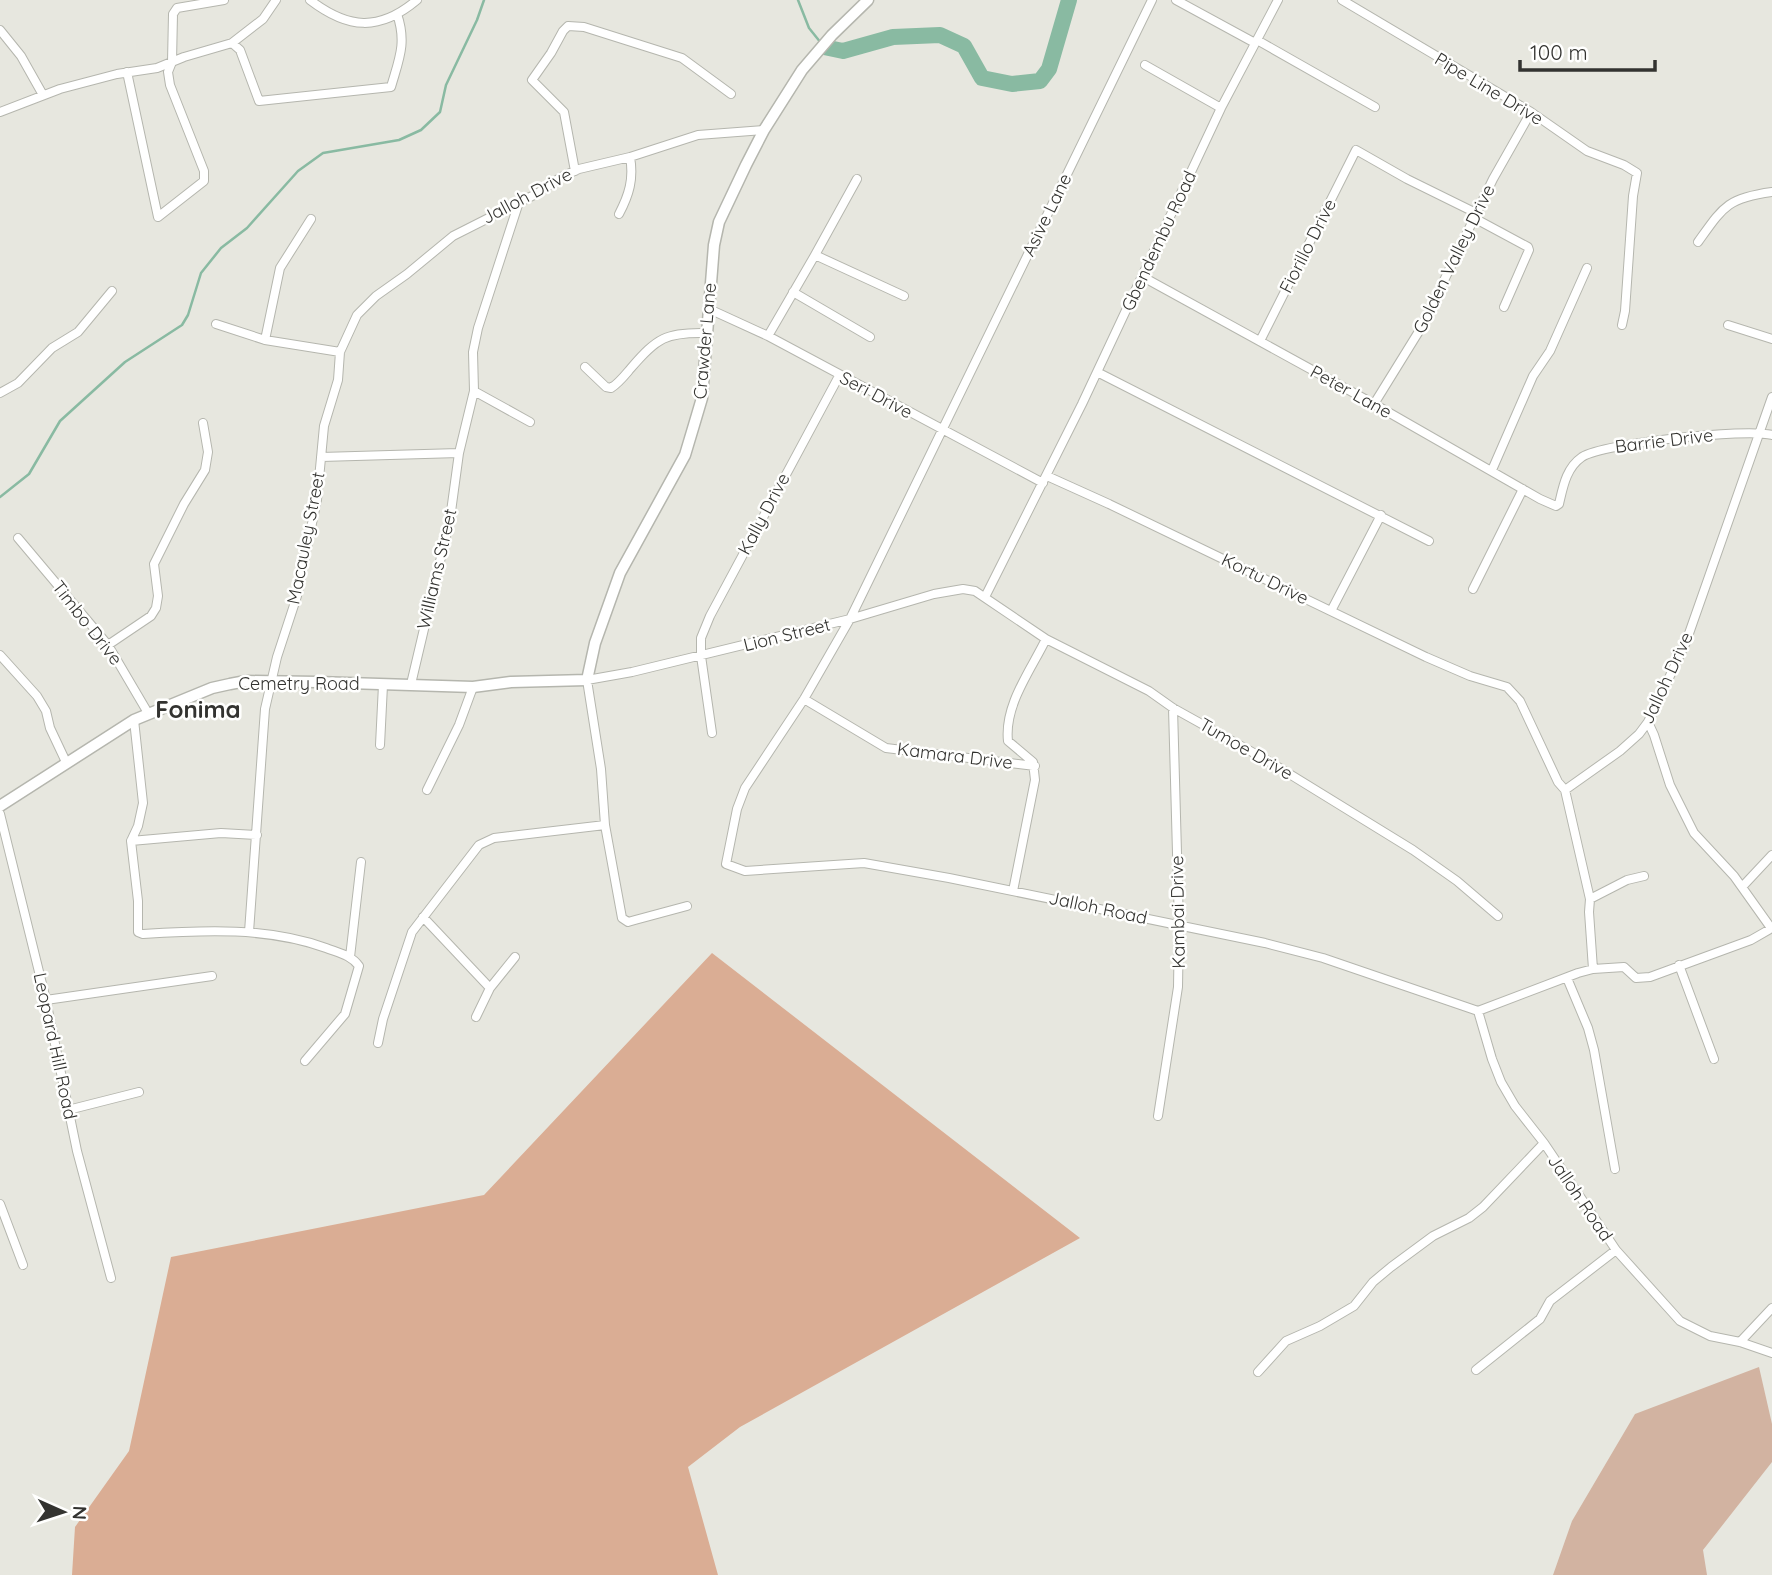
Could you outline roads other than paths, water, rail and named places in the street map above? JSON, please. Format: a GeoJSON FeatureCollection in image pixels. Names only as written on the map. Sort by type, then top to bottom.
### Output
{"type":"FeatureCollection","features":[{"type":"Feature","properties":{"kind":"street"},"geometry":{"type":"LineString","coordinates":[[127,72],[158,217],[204,181],[204,171],[170,85],[168,72],[172,62],[173,14],[177,8],[224,0]]}},
{"type":"Feature","properties":{"kind":"street"},"geometry":{"type":"LineString","coordinates":[[0,112],[43,95],[127,72],[157,68],[232,43],[263,19],[276,0]]}},
{"type":"Feature","properties":{"kind":"street"},"geometry":{"type":"LineString","coordinates":[[310,0],[326,12],[348,22],[366,24],[386,21],[417,0]]}},
{"type":"Feature","properties":{"kind":"street","name":"Crawder Lane"},"geometry":{"type":"LineString","coordinates":[[587,680],[595,643],[620,573],[685,455],[702,398],[714,245],[719,222],[764,130],[802,70],[832,35],[868,0]]}},
{"type":"Feature","properties":{"kind":"street","name":"Asive Lane"},"geometry":{"type":"LineString","coordinates":[[941,429],[1152,0]]}},
{"type":"Feature","properties":{"kind":"street"},"geometry":{"type":"LineString","coordinates":[[1177,0],[1375,107]]}},
{"type":"Feature","properties":{"kind":"street","name":"Gbendembu Road"},"geometry":{"type":"LineString","coordinates":[[985,597],[1045,480],[1222,108],[1278,0]]}},
{"type":"Feature","properties":{"kind":"street","name":"Pipe Line Drive"},"geometry":{"type":"LineString","coordinates":[[1342,0],[1531,112],[1587,151],[1637,173],[1622,325]]}},
{"type":"Feature","properties":{"kind":"street"},"geometry":{"type":"LineString","coordinates":[[232,43],[240,50],[260,101],[391,87],[403,47],[403,32],[397,14]]}},
{"type":"Feature","properties":{"kind":"street"},"geometry":{"type":"LineString","coordinates":[[575,171],[564,112],[532,80],[568,26],[584,27],[682,58],[731,94]]}},
{"type":"Feature","properties":{"kind":"street"},"geometry":{"type":"LineString","coordinates":[[0,30],[21,56],[43,95]]}},
{"type":"Feature","properties":{"kind":"street"},"geometry":{"type":"LineString","coordinates":[[1145,65],[1222,108]]}},
{"type":"Feature","properties":{"kind":"street","name":"Golden Valley Drive"},"geometry":{"type":"LineString","coordinates":[[1374,404],[1421,328],[1475,216],[1531,112]]}},
{"type":"Feature","properties":{"kind":"street","name":"Jalloh Drive"},"geometry":{"type":"LineString","coordinates":[[340,352],[357,314],[453,236],[575,171],[698,135],[764,130]]}},
{"type":"Feature","properties":{"kind":"street","name":"Fiorillo Drive"},"geometry":{"type":"LineString","coordinates":[[1260,341],[1356,150],[1475,216]]}},
{"type":"Feature","properties":{"kind":"street"},"geometry":{"type":"LineString","coordinates":[[619,214],[631,185],[630,157]]}},
{"type":"Feature","properties":{"kind":"street"},"geometry":{"type":"LineString","coordinates":[[768,336],[857,179]]}},
{"type":"Feature","properties":{"kind":"street"},"geometry":{"type":"LineString","coordinates":[[1698,242],[1729,203],[1745,195],[1772,192]]}},
{"type":"Feature","properties":{"kind":"street","name":"Williams Street"},"geometry":{"type":"LineString","coordinates":[[411,684],[450,519],[459,453],[474,391],[473,352],[478,328],[519,202]]}},
{"type":"Feature","properties":{"kind":"street"},"geometry":{"type":"LineString","coordinates":[[1475,216],[1529,250],[1504,307]]}},
{"type":"Feature","properties":{"kind":"street"},"geometry":{"type":"LineString","coordinates":[[265,340],[280,268],[311,219]]}},
{"type":"Feature","properties":{"kind":"street"},"geometry":{"type":"LineString","coordinates":[[815,255],[904,296]]}},
{"type":"Feature","properties":{"kind":"street"},"geometry":{"type":"LineString","coordinates":[[1492,470],[1533,376],[1550,351],[1587,268]]}},
{"type":"Feature","properties":{"kind":"street","name":"Peter Lane"},"geometry":{"type":"LineString","coordinates":[[1143,277],[1523,489],[1551,504],[1559,504]]}},
{"type":"Feature","properties":{"kind":"street"},"geometry":{"type":"LineString","coordinates":[[0,393],[18,383],[52,348],[78,332],[113,291]]}},
{"type":"Feature","properties":{"kind":"street"},"geometry":{"type":"LineString","coordinates":[[793,292],[870,337]]}},
{"type":"Feature","properties":{"kind":"street","name":"Seri Drive"},"geometry":{"type":"LineString","coordinates":[[709,309],[768,336],[839,376],[1045,480]]}},
{"type":"Feature","properties":{"kind":"street"},"geometry":{"type":"LineString","coordinates":[[216,324],[265,340],[340,352]]}},
{"type":"Feature","properties":{"kind":"street"},"geometry":{"type":"LineString","coordinates":[[1728,325],[1772,339]]}},
{"type":"Feature","properties":{"kind":"street"},"geometry":{"type":"LineString","coordinates":[[585,368],[606,387],[611,388],[646,351],[664,337],[680,332],[706,333]]}},
{"type":"Feature","properties":{"kind":"street","name":"Macauley Street"},"geometry":{"type":"LineString","coordinates":[[249,932],[265,709],[297,596],[317,500],[324,426],[338,380],[340,352]]}},
{"type":"Feature","properties":{"kind":"street"},"geometry":{"type":"LineString","coordinates":[[1097,372],[1430,541]]}},
{"type":"Feature","properties":{"kind":"street","name":"Kally Drive"},"geometry":{"type":"LineString","coordinates":[[712,733],[701,638],[710,615],[839,376]]}},
{"type":"Feature","properties":{"kind":"street"},"geometry":{"type":"LineString","coordinates":[[474,391],[530,422]]}},
{"type":"Feature","properties":{"kind":"street","name":"Jalloh Drive"},"geometry":{"type":"LineString","coordinates":[[1565,790],[1620,751],[1648,722],[1686,642],[1772,397]]}},
{"type":"Feature","properties":{"kind":"street"},"geometry":{"type":"LineString","coordinates":[[108,645],[151,616],[156,608],[158,596],[154,564],[184,504],[205,470],[208,452],[203,423]]}},
{"type":"Feature","properties":{"kind":"street","name":"Jalloh Road"},"geometry":{"type":"LineString","coordinates":[[941,429],[850,620],[804,699],[740,798],[726,864],[746,871],[864,863],[1013,891],[1323,958],[1478,1011],[1501,1082],[1616,1250],[1680,1321],[1710,1336],[1740,1342],[1772,1353]]}},
{"type":"Feature","properties":{"kind":"street"},"geometry":{"type":"LineString","coordinates":[[1760,431],[1772,435]]}},
{"type":"Feature","properties":{"kind":"street","name":"Barrie Drive"},"geometry":{"type":"LineString","coordinates":[[1559,504],[1566,477],[1580,459],[1591,453],[1611,447],[1760,431]]}},
{"type":"Feature","properties":{"kind":"street"},"geometry":{"type":"LineString","coordinates":[[321,457],[459,453]]}},
{"type":"Feature","properties":{"kind":"street","name":"Kortu Drive"},"geometry":{"type":"LineString","coordinates":[[1045,480],[1109,503],[1426,657],[1470,676],[1507,687],[1520,701],[1558,782],[1565,790]]}},
{"type":"Feature","properties":{"kind":"street"},"geometry":{"type":"LineString","coordinates":[[1473,589],[1523,489]]}},
{"type":"Feature","properties":{"kind":"street"},"geometry":{"type":"LineString","coordinates":[[1331,611],[1381,514]]}},
{"type":"Feature","properties":{"kind":"street","name":"Timbo Drive"},"geometry":{"type":"LineString","coordinates":[[18,538],[108,645],[148,713]]}},
{"type":"Feature","properties":{"kind":"street","name":"Lion Street"},"geometry":{"type":"LineString","coordinates":[[587,680],[850,620],[953,591],[963,589],[985,597]]}},
{"type":"Feature","properties":{"kind":"street","name":"Tumoe Drive"},"geometry":{"type":"LineString","coordinates":[[985,597],[1004,613],[1046,639],[1149,691],[1173,708],[1270,762],[1413,850],[1457,881],[1498,916]]}},
{"type":"Feature","properties":{"kind":"street"},"geometry":{"type":"LineString","coordinates":[[1013,891],[1033,797],[1035,766],[1008,741],[1007,727],[1010,710],[1046,639]]}},
{"type":"Feature","properties":{"kind":"street"},"geometry":{"type":"LineString","coordinates":[[0,655],[37,696],[46,711],[50,728],[66,762]]}},
{"type":"Feature","properties":{"kind":"street"},"geometry":{"type":"LineString","coordinates":[[587,680],[601,769],[605,825],[622,918],[628,922],[687,906]]}},
{"type":"Feature","properties":{"kind":"street","name":"Cemetry Road"},"geometry":{"type":"LineString","coordinates":[[0,806],[134,720],[212,688],[246,681],[473,687],[512,682],[587,680]]}},
{"type":"Feature","properties":{"kind":"street"},"geometry":{"type":"LineString","coordinates":[[380,745],[383,685]]}},
{"type":"Feature","properties":{"kind":"street"},"geometry":{"type":"LineString","coordinates":[[427,790],[459,725],[473,687]]}},
{"type":"Feature","properties":{"kind":"street","name":"Kamara Drive"},"geometry":{"type":"LineString","coordinates":[[804,699],[886,748],[1035,766]]}},
{"type":"Feature","properties":{"kind":"street","name":"Kambai Drive"},"geometry":{"type":"LineString","coordinates":[[1158,1116],[1178,987],[1179,925],[1173,708]]}},
{"type":"Feature","properties":{"kind":"street"},"geometry":{"type":"LineString","coordinates":[[134,720],[143,803],[138,826],[131,841],[138,901],[138,932],[249,932],[316,944],[350,957],[359,966],[345,1014],[305,1061]]}},
{"type":"Feature","properties":{"kind":"street"},"geometry":{"type":"LineString","coordinates":[[1478,1011],[1593,969],[1624,967],[1636,978],[1643,978],[1751,940],[1772,928],[1742,887],[1694,834],[1670,785],[1648,722]]}},
{"type":"Feature","properties":{"kind":"street"},"geometry":{"type":"LineString","coordinates":[[1565,790],[1590,899],[1593,969]]}},
{"type":"Feature","properties":{"kind":"street","name":"Leopard Hill Road"},"geometry":{"type":"LineString","coordinates":[[0,814],[46,1000],[77,1151],[111,1278]]}},
{"type":"Feature","properties":{"kind":"street"},"geometry":{"type":"LineString","coordinates":[[378,1043],[383,1019],[412,932],[479,845],[494,838],[605,825]]}},
{"type":"Feature","properties":{"kind":"street"},"geometry":{"type":"LineString","coordinates":[[131,841],[221,833],[257,835]]}},
{"type":"Feature","properties":{"kind":"street"},"geometry":{"type":"LineString","coordinates":[[1742,887],[1772,855]]}},
{"type":"Feature","properties":{"kind":"street"},"geometry":{"type":"LineString","coordinates":[[350,957],[361,862]]}},
{"type":"Feature","properties":{"kind":"street"},"geometry":{"type":"LineString","coordinates":[[1590,899],[1627,880],[1644,876]]}},
{"type":"Feature","properties":{"kind":"street"},"geometry":{"type":"LineString","coordinates":[[423,917],[490,988]]}},
{"type":"Feature","properties":{"kind":"street"},"geometry":{"type":"LineString","coordinates":[[476,1017],[490,988],[515,957]]}},
{"type":"Feature","properties":{"kind":"street"},"geometry":{"type":"LineString","coordinates":[[1679,965],[1714,1059]]}},
{"type":"Feature","properties":{"kind":"street"},"geometry":{"type":"LineString","coordinates":[[46,1000],[212,976]]}},
{"type":"Feature","properties":{"kind":"street"},"geometry":{"type":"LineString","coordinates":[[1567,978],[1588,1028],[1594,1050],[1615,1169]]}},
{"type":"Feature","properties":{"kind":"street"},"geometry":{"type":"LineString","coordinates":[[68,1110],[139,1091]]}},
{"type":"Feature","properties":{"kind":"street"},"geometry":{"type":"LineString","coordinates":[[1258,1372],[1286,1341],[1320,1326],[1353,1306],[1373,1282],[1391,1267],[1433,1236],[1469,1218],[1483,1207],[1544,1143]]}},
{"type":"Feature","properties":{"kind":"street"},"geometry":{"type":"LineString","coordinates":[[0,1204],[23,1265]]}},
{"type":"Feature","properties":{"kind":"street"},"geometry":{"type":"LineString","coordinates":[[1476,1370],[1539,1319],[1550,1301],[1616,1250]]}},
{"type":"Feature","properties":{"kind":"street"},"geometry":{"type":"LineString","coordinates":[[1740,1342],[1772,1308]]}},
{"type":"Feature","properties":{"kind":"waterway"},"geometry":{"type":"LineString","coordinates":[[0,497],[29,474],[60,421],[125,362],[182,325],[188,315],[201,273],[221,248],[247,228],[298,171],[323,153],[399,140],[421,130],[440,112],[446,85],[484,0]]}},
{"type":"Feature","properties":{"kind":"waterway"},"geometry":{"type":"LineString","coordinates":[[798,0],[809,28],[821,43]]}},
{"type":"Feature","properties":{"kind":"waterway"},"geometry":{"type":"LineString","coordinates":[[824,47],[843,51],[893,37],[940,35],[964,46],[982,78],[1012,84],[1040,81],[1049,69],[1069,0]]}},
{"type":"Feature","properties":{"kind":"district","name":"Fonima"},"geometry":{"type":"Point","coordinates":[198,710]}}]}
